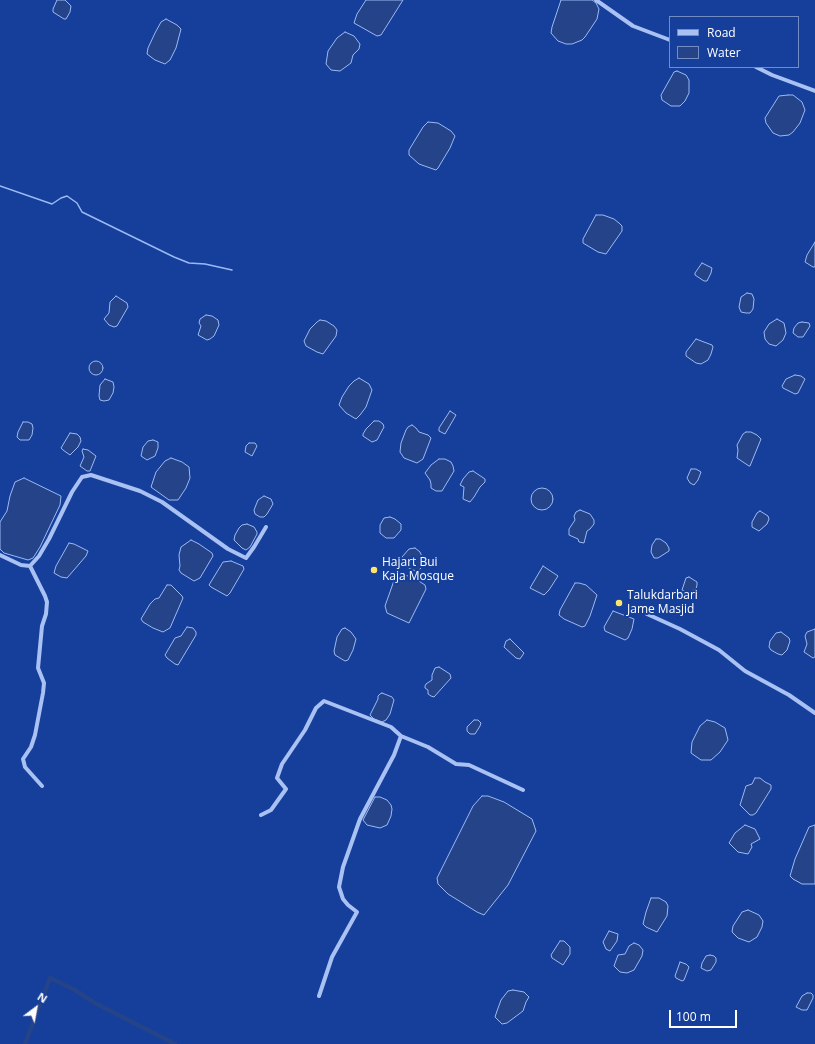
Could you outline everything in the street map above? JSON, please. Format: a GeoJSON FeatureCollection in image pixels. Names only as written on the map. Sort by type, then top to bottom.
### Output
{"type":"FeatureCollection","features":[{"type":"Feature","properties":{"kind":"street"},"geometry":{"type":"LineString","coordinates":[[596,0],[633,26],[669,40]]}},
{"type":"Feature","properties":{"kind":"street"},"geometry":{"type":"LineString","coordinates":[[758,68],[772,75],[815,91]]}},
{"type":"Feature","properties":{"kind":"street"},"geometry":{"type":"LineString","coordinates":[[30,566],[39,556],[49,540],[72,492],[82,477],[91,475],[140,491],[157,500],[228,549],[246,558],[266,527]]}},
{"type":"Feature","properties":{"kind":"street"},"geometry":{"type":"LineString","coordinates":[[0,555],[21,565],[30,566]]}},
{"type":"Feature","properties":{"kind":"street"},"geometry":{"type":"LineString","coordinates":[[30,566],[45,596],[46,602],[46,614],[42,626],[38,668],[44,683],[35,735],[31,747],[23,759],[26,767],[42,786]]}},
{"type":"Feature","properties":{"kind":"street"},"geometry":{"type":"LineString","coordinates":[[648,614],[719,650],[745,671],[759,680],[784,692],[815,713]]}},
{"type":"Feature","properties":{"kind":"street"},"geometry":{"type":"LineString","coordinates":[[261,814],[271,810],[286,789],[276,778],[282,764],[305,730],[316,708],[324,701],[391,728],[401,736],[428,747],[456,764],[469,764],[523,790]]}},
{"type":"Feature","properties":{"kind":"street"},"geometry":{"type":"LineString","coordinates":[[318,996],[332,957],[357,912],[343,899],[339,886],[343,867],[360,819],[394,755],[401,736]]}},
{"type":"Feature","properties":{"kind":"water"},"geometry":{"type":"Polygon","coordinates":[[[57,0],[65,0],[71,6],[70,12],[66,19],[53,12],[57,0]]]}},
{"type":"Feature","properties":{"kind":"water"},"geometry":{"type":"Polygon","coordinates":[[[366,0],[403,0],[381,35],[377,36],[354,23],[357,14],[366,0]]]}},
{"type":"Feature","properties":{"kind":"water"},"geometry":{"type":"Polygon","coordinates":[[[561,0],[592,0],[596,3],[599,9],[597,19],[585,37],[582,40],[572,44],[566,44],[558,41],[551,33],[561,0]]]}},
{"type":"Feature","properties":{"kind":"water"},"geometry":{"type":"Polygon","coordinates":[[[166,19],[181,29],[176,48],[170,60],[165,64],[155,60],[147,54],[148,48],[155,33],[161,22],[166,19]]]}},
{"type":"Feature","properties":{"kind":"water"},"geometry":{"type":"Polygon","coordinates":[[[345,32],[354,36],[360,44],[359,49],[353,55],[351,63],[340,71],[331,70],[326,64],[328,51],[337,38],[345,32]]]}},
{"type":"Feature","properties":{"kind":"water"},"geometry":{"type":"Polygon","coordinates":[[[677,71],[686,75],[689,80],[689,93],[685,101],[680,106],[671,106],[662,100],[661,95],[674,72],[677,71]]]}},
{"type":"Feature","properties":{"kind":"water"},"geometry":{"type":"Polygon","coordinates":[[[793,95],[802,102],[805,110],[800,123],[793,132],[789,135],[780,136],[773,133],[766,123],[765,118],[779,96],[793,95]]]}},
{"type":"Feature","properties":{"kind":"water"},"geometry":{"type":"Polygon","coordinates":[[[428,122],[438,123],[451,131],[455,136],[450,148],[436,170],[419,164],[409,155],[409,150],[423,127],[428,122]]]}},
{"type":"Feature","properties":{"kind":"water"},"geometry":{"type":"Polygon","coordinates":[[[596,215],[603,215],[614,219],[622,226],[622,231],[606,254],[598,252],[583,243],[583,239],[596,215]]]}},
{"type":"Feature","properties":{"kind":"water"},"geometry":{"type":"Polygon","coordinates":[[[815,242],[815,267],[813,267],[805,262],[807,255],[815,242]]]}},
{"type":"Feature","properties":{"kind":"water"},"geometry":{"type":"Polygon","coordinates":[[[702,263],[712,268],[707,281],[704,281],[695,275],[702,263]]]}},
{"type":"Feature","properties":{"kind":"water"},"geometry":{"type":"Polygon","coordinates":[[[747,293],[752,294],[754,299],[753,309],[750,313],[741,312],[739,307],[741,297],[747,293]]]}},
{"type":"Feature","properties":{"kind":"water"},"geometry":{"type":"Polygon","coordinates":[[[116,296],[127,303],[128,307],[117,326],[114,327],[109,325],[104,319],[109,313],[110,302],[116,296]]]}},
{"type":"Feature","properties":{"kind":"water"},"geometry":{"type":"Polygon","coordinates":[[[206,315],[212,316],[218,320],[219,325],[214,336],[207,340],[198,335],[201,326],[199,323],[200,319],[206,315]]]}},
{"type":"Feature","properties":{"kind":"water"},"geometry":{"type":"Polygon","coordinates":[[[777,319],[784,323],[786,333],[783,340],[776,346],[769,344],[765,339],[764,332],[769,324],[777,319]]]}},
{"type":"Feature","properties":{"kind":"water"},"geometry":{"type":"Polygon","coordinates":[[[320,320],[326,321],[337,330],[336,336],[323,354],[306,346],[304,341],[310,329],[320,320]]]}},
{"type":"Feature","properties":{"kind":"water"},"geometry":{"type":"Polygon","coordinates":[[[798,323],[809,323],[810,326],[803,337],[798,337],[793,333],[794,328],[798,323]]]}},
{"type":"Feature","properties":{"kind":"water"},"geometry":{"type":"Polygon","coordinates":[[[696,339],[712,345],[713,347],[708,360],[701,364],[696,363],[686,356],[686,352],[696,339]]]}},
{"type":"Feature","properties":{"kind":"water"},"geometry":{"type":"Polygon","coordinates":[[[96,361],[101,363],[103,368],[101,373],[96,375],[91,373],[89,368],[91,363],[96,361]]]}},
{"type":"Feature","properties":{"kind":"water"},"geometry":{"type":"Polygon","coordinates":[[[795,375],[801,376],[805,379],[798,393],[795,394],[782,386],[786,379],[795,375]]]}},
{"type":"Feature","properties":{"kind":"water"},"geometry":{"type":"Polygon","coordinates":[[[359,378],[369,384],[372,390],[366,407],[356,419],[346,413],[339,405],[349,386],[359,378]]]}},
{"type":"Feature","properties":{"kind":"water"},"geometry":{"type":"Polygon","coordinates":[[[105,379],[113,382],[114,387],[113,393],[109,400],[104,401],[100,400],[99,396],[100,385],[105,379]]]}},
{"type":"Feature","properties":{"kind":"water"},"geometry":{"type":"Polygon","coordinates":[[[450,411],[456,415],[445,434],[439,431],[439,428],[450,411]]]}},
{"type":"Feature","properties":{"kind":"water"},"geometry":{"type":"Polygon","coordinates":[[[374,421],[379,421],[384,427],[377,440],[372,442],[363,436],[363,434],[374,421]]]}},
{"type":"Feature","properties":{"kind":"water"},"geometry":{"type":"Polygon","coordinates":[[[23,422],[32,424],[32,435],[29,440],[20,440],[17,437],[23,422]]]}},
{"type":"Feature","properties":{"kind":"water"},"geometry":{"type":"Polygon","coordinates":[[[412,425],[419,432],[428,435],[431,438],[423,459],[417,463],[404,458],[400,452],[401,443],[406,430],[412,425]]]}},
{"type":"Feature","properties":{"kind":"water"},"geometry":{"type":"Polygon","coordinates":[[[746,432],[751,432],[761,439],[750,466],[737,458],[737,445],[743,434],[746,432]]]}},
{"type":"Feature","properties":{"kind":"water"},"geometry":{"type":"Polygon","coordinates":[[[70,433],[77,434],[81,441],[78,447],[70,455],[61,448],[70,433]]]}},
{"type":"Feature","properties":{"kind":"water"},"geometry":{"type":"Polygon","coordinates":[[[153,440],[158,442],[158,448],[155,456],[147,460],[141,456],[143,447],[148,441],[153,440]]]}},
{"type":"Feature","properties":{"kind":"water"},"geometry":{"type":"Polygon","coordinates":[[[249,443],[255,443],[257,446],[252,456],[245,452],[246,446],[249,443]]]}},
{"type":"Feature","properties":{"kind":"water"},"geometry":{"type":"Polygon","coordinates":[[[83,449],[88,450],[96,456],[90,471],[87,471],[80,466],[84,457],[82,451],[83,449]]]}},
{"type":"Feature","properties":{"kind":"water"},"geometry":{"type":"Polygon","coordinates":[[[171,458],[182,462],[189,467],[190,478],[186,488],[178,500],[169,500],[151,487],[156,472],[165,461],[171,458]]]}},
{"type":"Feature","properties":{"kind":"water"},"geometry":{"type":"Polygon","coordinates":[[[439,459],[445,459],[451,462],[454,471],[442,491],[436,491],[431,488],[430,480],[425,473],[431,465],[439,459]]]}},
{"type":"Feature","properties":{"kind":"water"},"geometry":{"type":"Polygon","coordinates":[[[691,469],[696,469],[701,472],[694,485],[690,483],[687,478],[691,469]]]}},
{"type":"Feature","properties":{"kind":"water"},"geometry":{"type":"Polygon","coordinates":[[[473,471],[485,479],[485,482],[470,502],[463,499],[464,487],[460,485],[469,472],[473,471]]]}},
{"type":"Feature","properties":{"kind":"water"},"geometry":{"type":"Polygon","coordinates":[[[24,478],[61,496],[60,505],[40,547],[33,558],[28,560],[4,553],[0,549],[0,522],[7,511],[15,482],[24,478]]]}},
{"type":"Feature","properties":{"kind":"water"},"geometry":{"type":"Polygon","coordinates":[[[542,488],[550,491],[553,499],[550,507],[542,510],[534,507],[531,499],[534,491],[542,488]]]}},
{"type":"Feature","properties":{"kind":"water"},"geometry":{"type":"Polygon","coordinates":[[[264,496],[271,499],[273,504],[264,517],[260,517],[255,514],[254,510],[258,500],[264,496]]]}},
{"type":"Feature","properties":{"kind":"water"},"geometry":{"type":"Polygon","coordinates":[[[580,510],[590,514],[594,520],[594,524],[587,531],[584,543],[579,542],[578,539],[569,535],[569,529],[575,520],[574,516],[576,512],[580,510]]]}},
{"type":"Feature","properties":{"kind":"water"},"geometry":{"type":"Polygon","coordinates":[[[760,511],[768,516],[769,519],[767,524],[759,531],[752,527],[752,522],[757,513],[760,511]]]}},
{"type":"Feature","properties":{"kind":"water"},"geometry":{"type":"Polygon","coordinates":[[[390,517],[401,524],[401,530],[394,538],[386,538],[380,533],[380,525],[384,518],[390,517]]]}},
{"type":"Feature","properties":{"kind":"water"},"geometry":{"type":"Polygon","coordinates":[[[247,524],[254,527],[257,534],[250,547],[246,550],[234,540],[239,528],[242,525],[247,524]]]}},
{"type":"Feature","properties":{"kind":"water"},"geometry":{"type":"Polygon","coordinates":[[[656,539],[660,539],[666,543],[669,551],[658,558],[654,558],[651,552],[652,545],[656,539]]]}},
{"type":"Feature","properties":{"kind":"water"},"geometry":{"type":"Polygon","coordinates":[[[191,540],[212,553],[213,556],[200,578],[194,581],[181,573],[179,570],[179,555],[181,547],[191,540]]]}},
{"type":"Feature","properties":{"kind":"water"},"geometry":{"type":"Polygon","coordinates":[[[69,543],[88,551],[86,556],[67,578],[61,577],[54,573],[56,566],[69,543]]]}},
{"type":"Feature","properties":{"kind":"water"},"geometry":{"type":"Polygon","coordinates":[[[415,548],[420,552],[423,559],[419,564],[422,567],[418,571],[412,570],[403,564],[402,557],[409,549],[415,548]]]}},
{"type":"Feature","properties":{"kind":"water"},"geometry":{"type":"Polygon","coordinates":[[[231,561],[243,566],[244,569],[227,596],[209,585],[223,562],[231,561]]]}},
{"type":"Feature","properties":{"kind":"water"},"geometry":{"type":"Polygon","coordinates":[[[543,566],[558,576],[544,595],[530,588],[543,566]]]}},
{"type":"Feature","properties":{"kind":"water"},"geometry":{"type":"Polygon","coordinates":[[[399,573],[414,578],[425,585],[426,589],[409,623],[387,613],[385,606],[396,575],[399,573]]]}},
{"type":"Feature","properties":{"kind":"water"},"geometry":{"type":"Polygon","coordinates":[[[689,577],[697,582],[697,585],[696,589],[688,593],[682,590],[686,578],[689,577]]]}},
{"type":"Feature","properties":{"kind":"water"},"geometry":{"type":"Polygon","coordinates":[[[575,583],[586,585],[597,595],[590,616],[585,626],[582,627],[564,619],[559,615],[560,610],[575,583]]]}},
{"type":"Feature","properties":{"kind":"water"},"geometry":{"type":"Polygon","coordinates":[[[167,585],[171,585],[183,598],[170,628],[163,632],[153,628],[141,619],[150,604],[155,599],[159,598],[167,585]]]}},
{"type":"Feature","properties":{"kind":"water"},"geometry":{"type":"Polygon","coordinates":[[[613,611],[634,619],[632,629],[628,638],[625,640],[605,631],[604,627],[613,611]]]}},
{"type":"Feature","properties":{"kind":"water"},"geometry":{"type":"Polygon","coordinates":[[[187,627],[193,628],[196,635],[178,665],[165,655],[175,638],[181,636],[187,627]]]}},
{"type":"Feature","properties":{"kind":"water"},"geometry":{"type":"Polygon","coordinates":[[[345,628],[351,632],[356,639],[348,660],[345,661],[335,655],[334,651],[337,637],[342,629],[345,628]]]}},
{"type":"Feature","properties":{"kind":"water"},"geometry":{"type":"Polygon","coordinates":[[[815,629],[815,657],[813,658],[804,652],[807,644],[805,636],[807,632],[815,629]]]}},
{"type":"Feature","properties":{"kind":"water"},"geometry":{"type":"Polygon","coordinates":[[[781,632],[789,638],[790,641],[787,650],[782,655],[771,650],[769,647],[770,641],[776,633],[781,632]]]}},
{"type":"Feature","properties":{"kind":"water"},"geometry":{"type":"Polygon","coordinates":[[[510,639],[524,653],[520,659],[516,658],[504,647],[506,641],[510,639]]]}},
{"type":"Feature","properties":{"kind":"water"},"geometry":{"type":"Polygon","coordinates":[[[439,667],[450,674],[451,678],[434,697],[428,694],[428,690],[425,686],[432,680],[432,675],[435,668],[439,667]]]}},
{"type":"Feature","properties":{"kind":"water"},"geometry":{"type":"Polygon","coordinates":[[[382,693],[392,697],[394,700],[390,714],[386,720],[382,722],[374,719],[370,715],[378,696],[382,693]]]}},
{"type":"Feature","properties":{"kind":"water"},"geometry":{"type":"Polygon","coordinates":[[[474,720],[478,720],[481,723],[475,734],[470,734],[467,731],[467,727],[474,720]]]}},
{"type":"Feature","properties":{"kind":"water"},"geometry":{"type":"Polygon","coordinates":[[[707,720],[715,722],[725,728],[728,740],[720,752],[711,760],[701,760],[691,753],[692,742],[700,726],[707,720]]]}},
{"type":"Feature","properties":{"kind":"water"},"geometry":{"type":"Polygon","coordinates":[[[755,778],[760,778],[771,785],[771,789],[756,813],[750,815],[740,805],[746,786],[752,784],[755,778]]]}},
{"type":"Feature","properties":{"kind":"water"},"geometry":{"type":"Polygon","coordinates":[[[482,796],[488,796],[504,802],[532,819],[536,831],[508,885],[484,915],[448,894],[438,884],[437,878],[473,806],[482,796]]]}},
{"type":"Feature","properties":{"kind":"water"},"geometry":{"type":"Polygon","coordinates":[[[375,797],[380,797],[387,800],[392,809],[387,825],[380,828],[367,825],[363,820],[375,797]]]}},
{"type":"Feature","properties":{"kind":"water"},"geometry":{"type":"Polygon","coordinates":[[[745,825],[755,829],[760,839],[751,844],[752,847],[748,854],[738,852],[729,843],[735,833],[745,825]]]}},
{"type":"Feature","properties":{"kind":"water"},"geometry":{"type":"Polygon","coordinates":[[[815,825],[815,884],[802,884],[790,876],[795,859],[809,827],[815,825]]]}},
{"type":"Feature","properties":{"kind":"water"},"geometry":{"type":"Polygon","coordinates":[[[651,898],[659,898],[666,902],[668,906],[667,916],[657,932],[643,924],[651,898]]]}},
{"type":"Feature","properties":{"kind":"water"},"geometry":{"type":"Polygon","coordinates":[[[748,910],[759,915],[763,921],[757,937],[749,942],[738,938],[732,932],[733,926],[742,912],[748,910]]]}},
{"type":"Feature","properties":{"kind":"water"},"geometry":{"type":"Polygon","coordinates":[[[609,931],[618,934],[617,941],[610,951],[606,949],[603,942],[609,931]]]}},
{"type":"Feature","properties":{"kind":"water"},"geometry":{"type":"Polygon","coordinates":[[[560,941],[564,941],[570,947],[570,954],[563,965],[552,958],[551,955],[560,941]]]}},
{"type":"Feature","properties":{"kind":"water"},"geometry":{"type":"Polygon","coordinates":[[[634,943],[639,945],[643,950],[642,956],[634,970],[627,973],[620,972],[614,966],[618,955],[625,954],[629,946],[634,943]]]}},
{"type":"Feature","properties":{"kind":"water"},"geometry":{"type":"Polygon","coordinates":[[[710,955],[716,958],[716,962],[711,970],[707,971],[701,968],[706,956],[710,955]]]}},
{"type":"Feature","properties":{"kind":"water"},"geometry":{"type":"Polygon","coordinates":[[[680,962],[689,967],[684,980],[682,981],[675,976],[680,962]]]}},
{"type":"Feature","properties":{"kind":"water"},"geometry":{"type":"Polygon","coordinates":[[[513,990],[524,992],[529,997],[523,1011],[507,1023],[502,1024],[495,1017],[501,1000],[508,991],[513,990]]]}},
{"type":"Feature","properties":{"kind":"water"},"geometry":{"type":"Polygon","coordinates":[[[807,993],[811,993],[813,998],[807,1010],[802,1010],[796,1007],[802,996],[807,993]]]}},
{"type":"Feature","properties":{"kind":"waterway"},"geometry":{"type":"LineString","coordinates":[[0,186],[52,204],[67,196],[77,203],[82,212],[174,257],[189,263],[205,264],[232,270]]}},
{"type":"Feature","properties":{"kind":"waterway"},"geometry":{"type":"LineString","coordinates":[[25,1044],[50,978],[175,1044]]}},
{"type":"Feature","properties":{"kind":"place","name":"Hajart Bui Kaja Mosque"},"geometry":{"type":"Point","coordinates":[374,570]}},
{"type":"Feature","properties":{"kind":"place","name":"Talukdarbari Jame Masjid"},"geometry":{"type":"Point","coordinates":[619,603]}}]}
